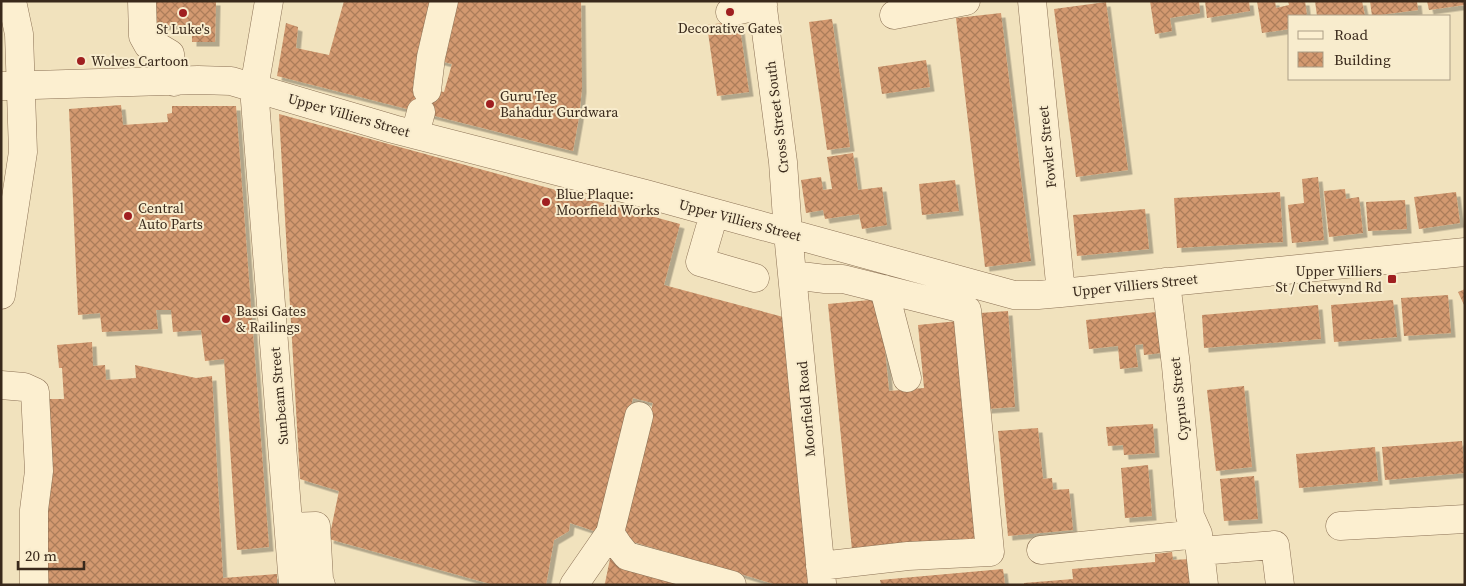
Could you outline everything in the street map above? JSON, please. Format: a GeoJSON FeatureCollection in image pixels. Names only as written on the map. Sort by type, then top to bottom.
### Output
{"type":"FeatureCollection","features":[{"type":"Feature","properties":{"kind":"street"},"geometry":{"type":"LineString","coordinates":[[1,295],[23,152],[12,85],[20,34],[12,1]]}},
{"type":"Feature","properties":{"kind":"street"},"geometry":{"type":"LineString","coordinates":[[142,1],[143,36],[148,45],[160,48],[170,54],[174,82]]}},
{"type":"Feature","properties":{"kind":"street","name":"Sunbeam Street"},"geometry":{"type":"LineString","coordinates":[[269,1],[254,88],[293,585]]}},
{"type":"Feature","properties":{"kind":"street"},"geometry":{"type":"LineString","coordinates":[[421,112],[444,1]]}},
{"type":"Feature","properties":{"kind":"street"},"geometry":{"type":"LineString","coordinates":[[894,15],[966,1]]}},
{"type":"Feature","properties":{"kind":"street","name":"Fowler Street"},"geometry":{"type":"LineString","coordinates":[[1032,1],[1061,293]]}},
{"type":"Feature","properties":{"kind":"street"},"geometry":{"type":"LineString","coordinates":[[730,12],[763,3]]}},
{"type":"Feature","properties":{"kind":"street","name":"Cross Street South"},"geometry":{"type":"LineString","coordinates":[[763,3],[783,162],[788,233]]}},
{"type":"Feature","properties":{"kind":"street","name":"Upper Villiers Street"},"geometry":{"type":"LineString","coordinates":[[12,85],[198,80],[231,82],[254,88],[421,112],[646,194],[1014,295],[1061,293],[1465,252]]}},
{"type":"Feature","properties":{"kind":"street"},"geometry":{"type":"LineString","coordinates":[[714,214],[700,262],[755,278]]}},
{"type":"Feature","properties":{"kind":"street","name":"Moorfield Road"},"geometry":{"type":"LineString","coordinates":[[788,233],[821,575]]}},
{"type":"Feature","properties":{"kind":"street"},"geometry":{"type":"LineString","coordinates":[[793,275],[843,279],[968,310],[990,552],[908,556],[821,575]]}},
{"type":"Feature","properties":{"kind":"street","name":"Cyprus Street"},"geometry":{"type":"LineString","coordinates":[[1166,282],[1196,534],[1204,585]]}},
{"type":"Feature","properties":{"kind":"street"},"geometry":{"type":"LineString","coordinates":[[884,289],[907,378]]}},
{"type":"Feature","properties":{"kind":"street"},"geometry":{"type":"LineString","coordinates":[[1,385],[24,387],[35,392],[40,471],[34,510],[34,585]]}},
{"type":"Feature","properties":{"kind":"street"},"geometry":{"type":"LineString","coordinates":[[574,585],[610,533],[639,416]]}},
{"type":"Feature","properties":{"kind":"street"},"geometry":{"type":"LineString","coordinates":[[1340,526],[1465,519]]}},
{"type":"Feature","properties":{"kind":"street"},"geometry":{"type":"LineString","coordinates":[[289,527],[316,526],[321,585]]}},
{"type":"Feature","properties":{"kind":"street"},"geometry":{"type":"LineString","coordinates":[[610,533],[627,556],[701,581],[732,585]]}},
{"type":"Feature","properties":{"kind":"street"},"geometry":{"type":"LineString","coordinates":[[1041,550],[1196,534],[1275,545],[1280,585]]}},
{"type":"Feature","properties":{"kind":"building","name":"St Luke's"},"geometry":{"type":"Polygon","coordinates":[[[152,1],[216,1],[215,42],[192,42],[192,26],[151,25],[152,1]]]}},
{"type":"Feature","properties":{"kind":"building"},"geometry":{"type":"Polygon","coordinates":[[[344,1],[434,1],[413,82],[426,84],[429,89],[444,92],[452,64],[433,59],[447,1],[581,1],[582,88],[573,151],[277,76],[286,23],[298,27],[296,48],[329,55],[344,1]]]}},
{"type":"Feature","properties":{"kind":"building"},"geometry":{"type":"Polygon","coordinates":[[[1150,1],[1199,1],[1200,13],[1170,18],[1172,31],[1155,34],[1150,1]]]}},
{"type":"Feature","properties":{"kind":"building"},"geometry":{"type":"Polygon","coordinates":[[[1205,1],[1249,1],[1250,11],[1207,18],[1205,1]]]}},
{"type":"Feature","properties":{"kind":"building"},"geometry":{"type":"Polygon","coordinates":[[[1257,1],[1275,1],[1276,8],[1289,5],[1288,1],[1305,1],[1307,15],[1288,15],[1288,29],[1262,33],[1257,1]]]}},
{"type":"Feature","properties":{"kind":"building"},"geometry":{"type":"Polygon","coordinates":[[[1315,1],[1362,1],[1365,15],[1317,15],[1315,1]]]}},
{"type":"Feature","properties":{"kind":"building"},"geometry":{"type":"Polygon","coordinates":[[[1370,1],[1417,1],[1418,10],[1372,15],[1370,1]]]}},
{"type":"Feature","properties":{"kind":"building"},"geometry":{"type":"Polygon","coordinates":[[[1427,1],[1465,1],[1465,5],[1429,10],[1427,1]]]}},
{"type":"Feature","properties":{"kind":"building"},"geometry":{"type":"Polygon","coordinates":[[[1106,2],[1128,170],[1076,177],[1054,9],[1106,2]]]}},
{"type":"Feature","properties":{"kind":"building"},"geometry":{"type":"Polygon","coordinates":[[[1001,13],[1031,261],[985,267],[956,18],[1001,13]]]}},
{"type":"Feature","properties":{"kind":"building"},"geometry":{"type":"Polygon","coordinates":[[[832,19],[850,147],[827,150],[809,22],[832,19]]]}},
{"type":"Feature","properties":{"kind":"building"},"geometry":{"type":"Polygon","coordinates":[[[739,21],[749,92],[717,96],[707,25],[739,21]]]}},
{"type":"Feature","properties":{"kind":"building"},"geometry":{"type":"Polygon","coordinates":[[[926,60],[930,87],[882,94],[878,67],[926,60]]]}},
{"type":"Feature","properties":{"kind":"building"},"geometry":{"type":"Polygon","coordinates":[[[121,105],[123,125],[168,122],[167,114],[172,113],[172,106],[236,106],[269,547],[237,550],[224,359],[205,361],[201,330],[173,332],[171,310],[156,310],[158,329],[102,332],[100,313],[78,315],[69,109],[121,105]]]}},
{"type":"Feature","properties":{"kind":"building"},"geometry":{"type":"Polygon","coordinates":[[[279,114],[680,224],[664,285],[787,318],[810,585],[777,585],[620,538],[653,403],[633,398],[597,532],[570,523],[569,531],[554,540],[546,585],[494,585],[329,539],[339,491],[300,479],[279,114]]]}},
{"type":"Feature","properties":{"kind":"building"},"geometry":{"type":"Polygon","coordinates":[[[853,153],[858,190],[882,187],[887,225],[862,229],[859,214],[825,219],[823,210],[806,213],[801,180],[821,177],[823,190],[832,189],[827,157],[853,153]]]}},
{"type":"Feature","properties":{"kind":"building"},"geometry":{"type":"Polygon","coordinates":[[[1318,177],[1324,240],[1292,243],[1288,205],[1304,203],[1302,179],[1318,177]]]}},
{"type":"Feature","properties":{"kind":"building"},"geometry":{"type":"Polygon","coordinates":[[[955,180],[959,211],[922,215],[919,184],[955,180]]]}},
{"type":"Feature","properties":{"kind":"building"},"geometry":{"type":"Polygon","coordinates":[[[1345,189],[1346,199],[1359,197],[1363,233],[1329,237],[1324,191],[1345,189]]]}},
{"type":"Feature","properties":{"kind":"building"},"geometry":{"type":"Polygon","coordinates":[[[1280,192],[1283,242],[1177,248],[1174,198],[1280,192]]]}},
{"type":"Feature","properties":{"kind":"building"},"geometry":{"type":"Polygon","coordinates":[[[1456,192],[1460,223],[1419,229],[1414,197],[1456,192]]]}},
{"type":"Feature","properties":{"kind":"building"},"geometry":{"type":"Polygon","coordinates":[[[1405,200],[1407,229],[1368,231],[1366,202],[1405,200]]]}},
{"type":"Feature","properties":{"kind":"building"},"geometry":{"type":"Polygon","coordinates":[[[1145,209],[1149,249],[1077,256],[1073,215],[1145,209]]]}},
{"type":"Feature","properties":{"kind":"building"},"geometry":{"type":"Polygon","coordinates":[[[1465,289],[1465,307],[1458,292],[1465,289]]]}},
{"type":"Feature","properties":{"kind":"building"},"geometry":{"type":"Polygon","coordinates":[[[1448,295],[1451,333],[1404,336],[1401,298],[1448,295]]]}},
{"type":"Feature","properties":{"kind":"building"},"geometry":{"type":"Polygon","coordinates":[[[880,299],[889,391],[924,388],[918,325],[958,321],[979,538],[852,550],[828,304],[880,299]]]}},
{"type":"Feature","properties":{"kind":"building"},"geometry":{"type":"Polygon","coordinates":[[[1393,300],[1397,337],[1334,342],[1331,305],[1393,300]]]}},
{"type":"Feature","properties":{"kind":"building"},"geometry":{"type":"Polygon","coordinates":[[[1318,305],[1321,339],[1204,348],[1202,315],[1318,305]]]}},
{"type":"Feature","properties":{"kind":"building"},"geometry":{"type":"Polygon","coordinates":[[[1008,311],[1015,407],[987,409],[980,313],[1008,311]]]}},
{"type":"Feature","properties":{"kind":"building"},"geometry":{"type":"Polygon","coordinates":[[[1156,312],[1161,353],[1144,355],[1143,344],[1135,345],[1138,367],[1120,369],[1118,346],[1089,349],[1086,320],[1156,312]]]}},
{"type":"Feature","properties":{"kind":"building"},"geometry":{"type":"Polygon","coordinates":[[[92,342],[93,366],[105,365],[106,380],[136,378],[135,365],[196,378],[212,376],[223,578],[277,574],[277,585],[49,585],[38,399],[64,399],[62,368],[59,368],[57,345],[92,342]]]}},
{"type":"Feature","properties":{"kind":"building"},"geometry":{"type":"Polygon","coordinates":[[[1244,386],[1252,467],[1216,471],[1207,390],[1244,386]]]}},
{"type":"Feature","properties":{"kind":"building"},"geometry":{"type":"Polygon","coordinates":[[[1153,424],[1155,453],[1124,455],[1123,445],[1108,446],[1106,427],[1153,424]]]}},
{"type":"Feature","properties":{"kind":"building"},"geometry":{"type":"Polygon","coordinates":[[[1038,428],[1043,479],[1052,478],[1053,490],[1069,489],[1073,530],[1008,536],[998,431],[1038,428]]]}},
{"type":"Feature","properties":{"kind":"building"},"geometry":{"type":"Polygon","coordinates":[[[1462,441],[1465,473],[1385,480],[1382,447],[1462,441]]]}},
{"type":"Feature","properties":{"kind":"building"},"geometry":{"type":"Polygon","coordinates":[[[1375,447],[1378,481],[1299,488],[1296,454],[1375,447]]]}},
{"type":"Feature","properties":{"kind":"building"},"geometry":{"type":"Polygon","coordinates":[[[1148,465],[1152,516],[1125,518],[1121,468],[1148,465]]]}},
{"type":"Feature","properties":{"kind":"building"},"geometry":{"type":"Polygon","coordinates":[[[1254,476],[1258,519],[1224,521],[1220,479],[1254,476]]]}},
{"type":"Feature","properties":{"kind":"building"},"geometry":{"type":"Polygon","coordinates":[[[1172,552],[1173,560],[1190,559],[1192,585],[1024,585],[1024,583],[1073,579],[1072,569],[1155,562],[1155,554],[1172,552]]]}},
{"type":"Feature","properties":{"kind":"building"},"geometry":{"type":"Polygon","coordinates":[[[610,559],[682,579],[679,585],[604,585],[610,559]]]}},
{"type":"Feature","properties":{"kind":"building"},"geometry":{"type":"Polygon","coordinates":[[[1003,569],[1005,585],[881,585],[880,580],[1003,569]]]}},
{"type":"Feature","properties":{"kind":"place","name":"Decorative Gates"},"geometry":{"type":"Point","coordinates":[730,12]}},
{"type":"Feature","properties":{"kind":"place","name":"St Luke's"},"geometry":{"type":"Point","coordinates":[183,13]}},
{"type":"Feature","properties":{"kind":"place","name":"Wolves Cartoon"},"geometry":{"type":"Point","coordinates":[81,61]}},
{"type":"Feature","properties":{"kind":"place","name":"Guru Teg Bahadur Gurdwara"},"geometry":{"type":"Point","coordinates":[490,104]}},
{"type":"Feature","properties":{"kind":"place","name":"Blue Plaque: Moorfield Works"},"geometry":{"type":"Point","coordinates":[546,202]}},
{"type":"Feature","properties":{"kind":"place","name":"Central Auto Parts"},"geometry":{"type":"Point","coordinates":[128,216]}},
{"type":"Feature","properties":{"kind":"place","name":"Upper Villiers St / Chetwynd Rd"},"geometry":{"type":"Point","coordinates":[1392,279]}},
{"type":"Feature","properties":{"kind":"place","name":"Bassi Gates & Railings"},"geometry":{"type":"Point","coordinates":[226,319]}}]}
